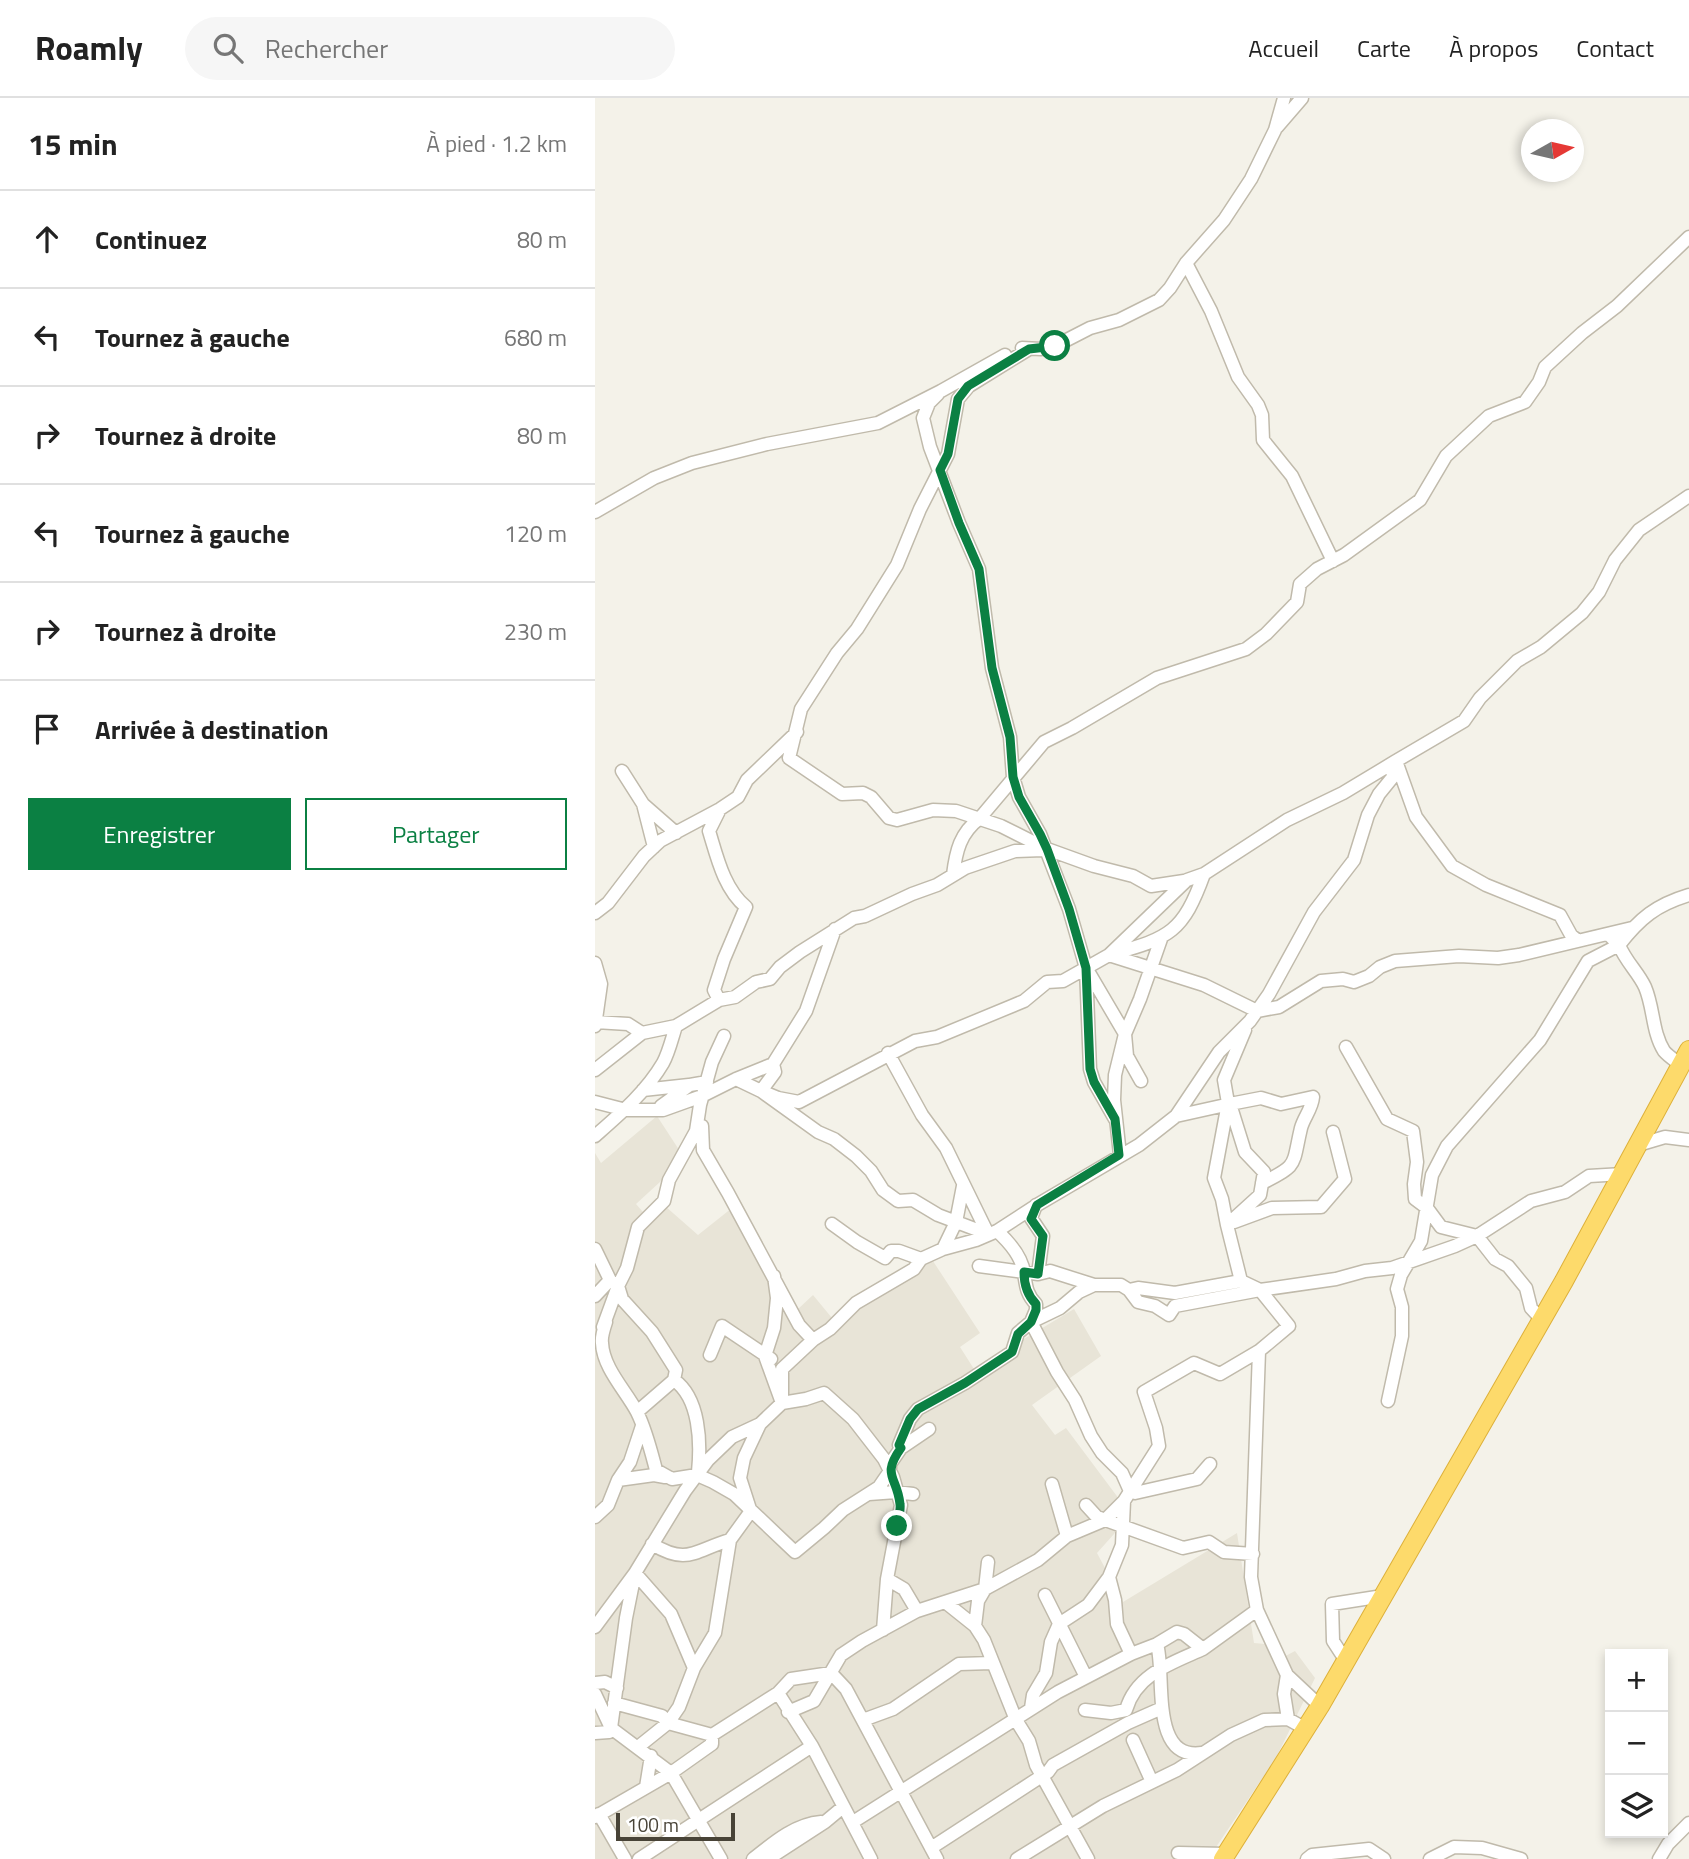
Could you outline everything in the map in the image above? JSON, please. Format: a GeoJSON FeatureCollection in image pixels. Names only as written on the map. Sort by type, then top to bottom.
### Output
{"type":"FeatureCollection","features":[{"type":"Feature","properties":{"kind":"highway"},"geometry":{"type":"LineString","coordinates":[[1225,1857],[1346,1661],[1542,1320],[1685,1058]]}},
{"type":"Feature","properties":{"kind":"street"},"geometry":{"type":"LineString","coordinates":[[595,512],[654,478],[692,463],[767,444],[878,423],[1018,348],[1055,346],[1090,328],[1119,320],[1159,300],[1186,263],[1224,220],[1251,179],[1275,130],[1283,98]]}},
{"type":"Feature","properties":{"kind":"street"},"geometry":{"type":"LineString","coordinates":[[1275,130],[1302,98]]}},
{"type":"Feature","properties":{"kind":"street"},"geometry":{"type":"LineString","coordinates":[[953,876],[956,848],[968,827],[980,818],[1044,742],[1157,678],[1246,649],[1266,634],[1297,602],[1300,583],[1420,500],[1446,456],[1489,416],[1525,402],[1539,382],[1545,367],[1617,306],[1689,237]]}},
{"type":"Feature","properties":{"kind":"street"},"geometry":{"type":"LineString","coordinates":[[1186,263],[1211,311],[1238,377],[1258,405],[1262,415],[1263,440],[1292,476],[1333,561]]}},
{"type":"Feature","properties":{"kind":"street"},"geometry":{"type":"LineString","coordinates":[[1029,349],[968,386],[958,399],[948,454],[897,565],[801,709],[789,758],[842,794],[863,793],[871,797],[889,818],[897,820],[933,810],[956,811],[980,818],[1047,849],[1094,866],[1133,876],[1151,886],[1204,874],[1287,820],[1343,793],[1464,721],[1480,698],[1517,661],[1541,647],[1582,613],[1599,592],[1615,560],[1639,530],[1689,496]]}},
{"type":"Feature","properties":{"kind":"street"},"geometry":{"type":"LineString","coordinates":[[941,391],[929,402],[923,418],[959,523],[979,569],[992,668],[1010,737],[1013,777],[1019,797],[1047,849],[1069,909],[1086,968],[1090,1069],[1094,1082],[1115,1119]]}},
{"type":"Feature","properties":{"kind":"street"},"geometry":{"type":"LineString","coordinates":[[595,913],[608,903],[633,869],[660,841],[738,797],[747,780],[797,732]]}},
{"type":"Feature","properties":{"kind":"street"},"geometry":{"type":"LineString","coordinates":[[1396,761],[1416,817],[1452,866],[1486,886],[1560,915],[1571,935],[1577,940]]}},
{"type":"Feature","properties":{"kind":"street"},"geometry":{"type":"LineString","coordinates":[[1227,1225],[1260,1195],[1264,1172],[1245,1152],[1229,1103],[1224,1080],[1234,1052],[1320,903],[1354,860],[1368,815],[1379,794],[1392,778],[1396,761]]}},
{"type":"Feature","properties":{"kind":"street"},"geometry":{"type":"LineString","coordinates":[[622,771],[643,804],[676,833]]}},
{"type":"Feature","properties":{"kind":"street"},"geometry":{"type":"LineString","coordinates":[[643,804],[654,847]]}},
{"type":"Feature","properties":{"kind":"street"},"geometry":{"type":"LineString","coordinates":[[719,1000],[714,990],[746,907],[735,899],[730,889],[709,831],[720,809]]}},
{"type":"Feature","properties":{"kind":"street"},"geometry":{"type":"LineString","coordinates":[[595,1070],[642,1033],[676,1026],[719,1000],[735,997],[756,982],[770,979],[790,959],[854,918],[865,916],[937,885],[965,868],[1016,851],[1047,849]]}},
{"type":"Feature","properties":{"kind":"street"},"geometry":{"type":"LineString","coordinates":[[736,1079],[778,1098],[799,1102],[888,1053],[915,1041],[937,1037],[1024,1001],[1047,982],[1063,981],[1109,955],[1161,939],[1168,935],[1189,909],[1204,874]]}},
{"type":"Feature","properties":{"kind":"street"},"geometry":{"type":"LineString","coordinates":[[1109,955],[1187,880]]}},
{"type":"Feature","properties":{"kind":"street"},"geometry":{"type":"LineString","coordinates":[[1388,1401],[1402,1336],[1402,1307],[1398,1289],[1401,1275],[1421,1241],[1432,1175],[1447,1146],[1540,1040],[1588,961],[1619,945],[1632,928],[1658,906],[1689,895]]}},
{"type":"Feature","properties":{"kind":"street"},"geometry":{"type":"LineString","coordinates":[[782,1402],[782,1369],[856,1303],[914,1269],[921,1259],[992,1233],[1139,1145],[1176,1116],[1219,1052],[1253,1016],[1279,1007],[1321,981],[1343,979],[1354,982],[1395,961],[1519,955],[1632,928]]}},
{"type":"Feature","properties":{"kind":"street"},"geometry":{"type":"LineString","coordinates":[[595,1102],[626,1110],[663,1110],[702,1096],[773,1064],[807,1011],[835,929]]}},
{"type":"Feature","properties":{"kind":"street"},"geometry":{"type":"LineString","coordinates":[[1609,935],[1619,945],[1625,960],[1643,984],[1652,1006],[1655,1030],[1664,1052],[1685,1058]]}},
{"type":"Feature","properties":{"kind":"street"},"geometry":{"type":"LineString","coordinates":[[1119,1155],[1115,1119],[1115,1075],[1125,1034],[1161,939]]}},
{"type":"Feature","properties":{"kind":"street"},"geometry":{"type":"LineString","coordinates":[[1109,955],[1204,985],[1253,1016]]}},
{"type":"Feature","properties":{"kind":"street"},"geometry":{"type":"LineString","coordinates":[[595,963],[601,985],[596,1024],[628,1024],[642,1033]]}},
{"type":"Feature","properties":{"kind":"street"},"geometry":{"type":"LineString","coordinates":[[1086,968],[1125,1034],[1128,1056],[1141,1081]]}},
{"type":"Feature","properties":{"kind":"street"},"geometry":{"type":"LineString","coordinates":[[595,1136],[626,1110],[664,1062],[676,1026]]}},
{"type":"Feature","properties":{"kind":"street"},"geometry":{"type":"LineString","coordinates":[[595,1296],[614,1283],[627,1268],[638,1227],[664,1201],[669,1180],[696,1131],[712,1062],[724,1036]]}},
{"type":"Feature","properties":{"kind":"street"},"geometry":{"type":"LineString","coordinates":[[1346,1047],[1387,1119],[1413,1131],[1417,1162],[1415,1199],[1427,1208],[1441,1227],[1477,1236],[1495,1259],[1508,1266],[1526,1288],[1531,1308],[1542,1320]]}},
{"type":"Feature","properties":{"kind":"street"},"geometry":{"type":"LineString","coordinates":[[888,1053],[922,1115],[946,1148],[963,1186],[992,1233]]}},
{"type":"Feature","properties":{"kind":"street"},"geometry":{"type":"LineString","coordinates":[[761,1091],[775,1072],[773,1064]]}},
{"type":"Feature","properties":{"kind":"street"},"geometry":{"type":"LineString","coordinates":[[643,1090],[707,1082]]}},
{"type":"Feature","properties":{"kind":"street"},"geometry":{"type":"LineString","coordinates":[[656,1110],[689,1086]]}},
{"type":"Feature","properties":{"kind":"street"},"geometry":{"type":"LineString","coordinates":[[761,1091],[856,1156],[871,1171],[883,1190],[898,1201],[913,1200],[938,1215],[992,1233],[1012,1247],[1031,1273]]}},
{"type":"Feature","properties":{"kind":"street"},"geometry":{"type":"LineString","coordinates":[[796,1116],[807,1106],[811,1095]]}},
{"type":"Feature","properties":{"kind":"street"},"geometry":{"type":"LineString","coordinates":[[1176,1116],[1261,1098],[1281,1104],[1313,1097],[1312,1106],[1302,1126],[1298,1151],[1289,1170],[1262,1183]]}},
{"type":"Feature","properties":{"kind":"street"},"geometry":{"type":"LineString","coordinates":[[1229,1103],[1214,1178],[1216,1203],[1227,1225],[1241,1281]]}},
{"type":"Feature","properties":{"kind":"street"},"geometry":{"type":"LineString","coordinates":[[700,1115],[703,1150],[799,1325],[813,1340]]}},
{"type":"Feature","properties":{"kind":"street"},"geometry":{"type":"LineString","coordinates":[[1227,1225],[1272,1208],[1321,1207],[1345,1179],[1333,1132]]}},
{"type":"Feature","properties":{"kind":"street"},"geometry":{"type":"LineString","coordinates":[[1638,1145],[1665,1138],[1689,1140]]}},
{"type":"Feature","properties":{"kind":"street"},"geometry":{"type":"LineString","coordinates":[[979,1266],[1031,1273],[1050,1271],[1094,1285],[1121,1285],[1139,1302],[1155,1306],[1169,1315],[1175,1306],[1392,1268],[1477,1236],[1531,1201],[1565,1192],[1589,1176],[1623,1174]]}},
{"type":"Feature","properties":{"kind":"street"},"geometry":{"type":"LineString","coordinates":[[943,1249],[956,1222],[963,1186]]}},
{"type":"Feature","properties":{"kind":"street"},"geometry":{"type":"LineString","coordinates":[[1031,1322],[1036,1304],[1024,1282],[1031,1273],[1043,1236],[1031,1219],[1037,1205]]}},
{"type":"Feature","properties":{"kind":"street"},"geometry":{"type":"LineString","coordinates":[[832,1224],[885,1258],[891,1251],[895,1251],[921,1259]]}},
{"type":"Feature","properties":{"kind":"street"},"geometry":{"type":"LineString","coordinates":[[595,1249],[622,1299],[652,1332],[676,1370],[674,1380],[637,1412]]}},
{"type":"Feature","properties":{"kind":"street"},"geometry":{"type":"LineString","coordinates":[[774,1276],[774,1328],[765,1356],[782,1402]]}},
{"type":"Feature","properties":{"kind":"street"},"geometry":{"type":"LineString","coordinates":[[788,1712],[814,1701],[841,1655],[917,1611],[985,1589],[1038,1560],[1067,1536],[1105,1520],[1127,1496],[1159,1446],[1144,1392],[1194,1363],[1220,1374],[1259,1351],[1289,1326],[1260,1290],[1241,1281],[1175,1293],[1138,1288],[1129,1290]]}},
{"type":"Feature","properties":{"kind":"street"},"geometry":{"type":"LineString","coordinates":[[614,1283],[606,1322],[597,1338],[610,1367],[637,1412],[656,1470],[672,1479]]}},
{"type":"Feature","properties":{"kind":"street"},"geometry":{"type":"LineString","coordinates":[[901,1448],[899,1445],[910,1419],[918,1409],[965,1383],[1012,1352],[1018,1334],[1031,1322],[1059,1308],[1079,1292],[1094,1285]]}},
{"type":"Feature","properties":{"kind":"street"},"geometry":{"type":"LineString","coordinates":[[853,1822],[1031,1708],[1049,1685],[1051,1642],[1059,1624],[1088,1605],[1109,1577],[1122,1545],[1121,1521],[1127,1496],[1122,1473],[1102,1453],[1091,1436],[1076,1399],[1057,1372],[1031,1322]]}},
{"type":"Feature","properties":{"kind":"street"},"geometry":{"type":"LineString","coordinates":[[710,1355],[722,1326],[785,1367]]}},
{"type":"Feature","properties":{"kind":"street"},"geometry":{"type":"LineString","coordinates":[[1259,1351],[1251,1577],[1257,1597],[1257,1610],[1287,1675],[1320,1706]]}},
{"type":"Feature","properties":{"kind":"street"},"geometry":{"type":"LineString","coordinates":[[674,1380],[683,1386],[696,1418],[701,1447],[697,1475]]}},
{"type":"Feature","properties":{"kind":"street"},"geometry":{"type":"LineString","coordinates":[[595,1627],[635,1573],[685,1491],[713,1454],[733,1437],[760,1424],[782,1402],[824,1393],[853,1419],[890,1471]]}},
{"type":"Feature","properties":{"kind":"street"},"geometry":{"type":"LineString","coordinates":[[751,1511],[740,1478],[744,1458],[760,1424]]}},
{"type":"Feature","properties":{"kind":"street"},"geometry":{"type":"LineString","coordinates":[[595,1517],[608,1505],[618,1480],[630,1462],[642,1426]]}},
{"type":"Feature","properties":{"kind":"street"},"geometry":{"type":"LineString","coordinates":[[883,1630],[887,1579],[901,1505],[890,1464],[901,1448],[929,1429]]}},
{"type":"Feature","properties":{"kind":"street"},"geometry":{"type":"LineString","coordinates":[[1127,1496],[1197,1479],[1210,1464]]}},
{"type":"Feature","properties":{"kind":"street"},"geometry":{"type":"LineString","coordinates":[[618,1480],[654,1475],[672,1479],[697,1475],[734,1494],[795,1552],[837,1514],[879,1487],[890,1471]]}},
{"type":"Feature","properties":{"kind":"street"},"geometry":{"type":"LineString","coordinates":[[1052,1483],[1067,1536]]}},
{"type":"Feature","properties":{"kind":"street"},"geometry":{"type":"LineString","coordinates":[[865,1495],[896,1492]]}},
{"type":"Feature","properties":{"kind":"street"},"geometry":{"type":"LineString","coordinates":[[1086,1505],[1097,1517],[1183,1548],[1209,1542],[1224,1552],[1252,1554]]}},
{"type":"Feature","properties":{"kind":"street"},"geometry":{"type":"LineString","coordinates":[[638,1747],[679,1707],[694,1668],[715,1633],[730,1540],[751,1511]]}},
{"type":"Feature","properties":{"kind":"street"},"geometry":{"type":"LineString","coordinates":[[652,1545],[669,1555],[687,1556],[730,1540]]}},
{"type":"Feature","properties":{"kind":"street"},"geometry":{"type":"LineString","coordinates":[[975,1626],[978,1601],[985,1589],[988,1562]]}},
{"type":"Feature","properties":{"kind":"street"},"geometry":{"type":"LineString","coordinates":[[635,1573],[671,1615],[694,1668]]}},
{"type":"Feature","properties":{"kind":"street"},"geometry":{"type":"LineString","coordinates":[[595,1732],[609,1732],[611,1728],[635,1573]]}},
{"type":"Feature","properties":{"kind":"street"},"geometry":{"type":"LineString","coordinates":[[1109,1577],[1118,1624],[1131,1654]]}},
{"type":"Feature","properties":{"kind":"street"},"geometry":{"type":"LineString","coordinates":[[887,1579],[904,1588],[917,1611]]}},
{"type":"Feature","properties":{"kind":"street"},"geometry":{"type":"LineString","coordinates":[[1045,1595],[1086,1678]]}},
{"type":"Feature","properties":{"kind":"street"},"geometry":{"type":"LineString","coordinates":[[1346,1661],[1333,1641],[1332,1604],[1383,1596]]}},
{"type":"Feature","properties":{"kind":"street"},"geometry":{"type":"LineString","coordinates":[[1088,1605],[1115,1600]]}},
{"type":"Feature","properties":{"kind":"street"},"geometry":{"type":"LineString","coordinates":[[945,1602],[975,1626],[984,1640],[1016,1720],[1029,1741],[1036,1765],[1088,1859]]}},
{"type":"Feature","properties":{"kind":"street"},"geometry":{"type":"LineString","coordinates":[[1085,1710],[1111,1713],[1126,1710],[1129,1697],[1160,1668],[1203,1649],[1257,1610]]}},
{"type":"Feature","properties":{"kind":"street"},"geometry":{"type":"LineString","coordinates":[[1031,1708],[1033,1695],[1049,1685],[1086,1678],[1177,1632],[1184,1634],[1203,1649]]}},
{"type":"Feature","properties":{"kind":"street"},"geometry":{"type":"LineString","coordinates":[[1157,1644],[1161,1658],[1164,1726],[1178,1749],[1191,1755],[1206,1753]]}},
{"type":"Feature","properties":{"kind":"street"},"geometry":{"type":"LineString","coordinates":[[863,1720],[893,1709],[959,1664],[992,1663]]}},
{"type":"Feature","properties":{"kind":"street"},"geometry":{"type":"LineString","coordinates":[[614,1703],[712,1735],[778,1693],[790,1679],[831,1673]]}},
{"type":"Feature","properties":{"kind":"street"},"geometry":{"type":"LineString","coordinates":[[831,1673],[846,1689],[934,1853],[1053,1765],[1110,1732],[1162,1708]]}},
{"type":"Feature","properties":{"kind":"street"},"geometry":{"type":"LineString","coordinates":[[1287,1675],[1284,1694],[1288,1719]]}},
{"type":"Feature","properties":{"kind":"street"},"geometry":{"type":"LineString","coordinates":[[595,1684],[605,1682],[617,1688]]}},
{"type":"Feature","properties":{"kind":"street"},"geometry":{"type":"LineString","coordinates":[[778,1693],[812,1746],[871,1859]]}},
{"type":"Feature","properties":{"kind":"street"},"geometry":{"type":"LineString","coordinates":[[595,1694],[611,1728],[671,1773],[721,1859]]}},
{"type":"Feature","properties":{"kind":"street"},"geometry":{"type":"LineString","coordinates":[[1017,1859],[1071,1826],[1206,1753],[1231,1735],[1264,1720],[1288,1719],[1306,1729]]}},
{"type":"Feature","properties":{"kind":"street"},"geometry":{"type":"LineString","coordinates":[[625,1859],[597,1816],[671,1773],[712,1744],[712,1735]]}},
{"type":"Feature","properties":{"kind":"street"},"geometry":{"type":"LineString","coordinates":[[1133,1740],[1152,1782]]}},
{"type":"Feature","properties":{"kind":"street"},"geometry":{"type":"LineString","coordinates":[[639,1859],[812,1746]]}},
{"type":"Feature","properties":{"kind":"street"},"geometry":{"type":"LineString","coordinates":[[646,1787],[651,1756]]}},
{"type":"Feature","properties":{"kind":"street"},"geometry":{"type":"LineString","coordinates":[[768,1859],[843,1807]]}},
{"type":"Feature","properties":{"kind":"street"},"geometry":{"type":"LineString","coordinates":[[753,1859],[806,1823],[825,1822]]}},
{"type":"Feature","properties":{"kind":"street"},"geometry":{"type":"LineString","coordinates":[[1659,1859],[1668,1843],[1689,1823]]}},
{"type":"Feature","properties":{"kind":"street"},"geometry":{"type":"LineString","coordinates":[[1430,1859],[1454,1847],[1482,1848],[1521,1859]]}},
{"type":"Feature","properties":{"kind":"street"},"geometry":{"type":"LineString","coordinates":[[1307,1859],[1312,1855],[1369,1849],[1384,1859]]}},
{"type":"Feature","properties":{"kind":"street"},"geometry":{"type":"LineString","coordinates":[[1182,1859],[1178,1853],[1225,1857]]}},
{"type":"Feature","properties":{"kind":"shaded area"},"geometry":{"type":"Polygon","coordinates":[[[657,1116],[685,1159],[636,1204],[649,1219],[665,1206],[698,1235],[732,1208],[770,1258],[763,1271],[797,1310],[813,1295],[832,1318],[860,1294],[931,1258],[980,1333],[960,1347],[974,1369],[1074,1309],[1101,1356],[1032,1405],[1055,1435],[1066,1428],[1131,1515],[1097,1553],[1123,1602],[1237,1533],[1254,1643],[1265,1644],[1276,1661],[1295,1651],[1315,1678],[1276,1758],[1208,1859],[595,1859],[595,1153],[601,1163],[657,1116]]]}},
{"type":"Feature","properties":{"kind":"route"},"geometry":{"type":"LineString","coordinates":[[897,1526],[901,1505],[890,1464],[901,1448],[899,1445],[910,1419],[918,1409],[965,1383],[1012,1352],[1018,1334],[1031,1322],[1036,1304],[1024,1282],[1024,1272],[1038,1274],[1043,1236],[1031,1219],[1037,1205],[1119,1155],[1115,1119],[1094,1082],[1090,1069],[1086,968],[1069,909],[1047,849],[1019,797],[1013,777],[1010,737],[992,668],[979,569],[940,470],[948,454],[958,399],[968,386],[1029,349],[1055,346]]}}]}
